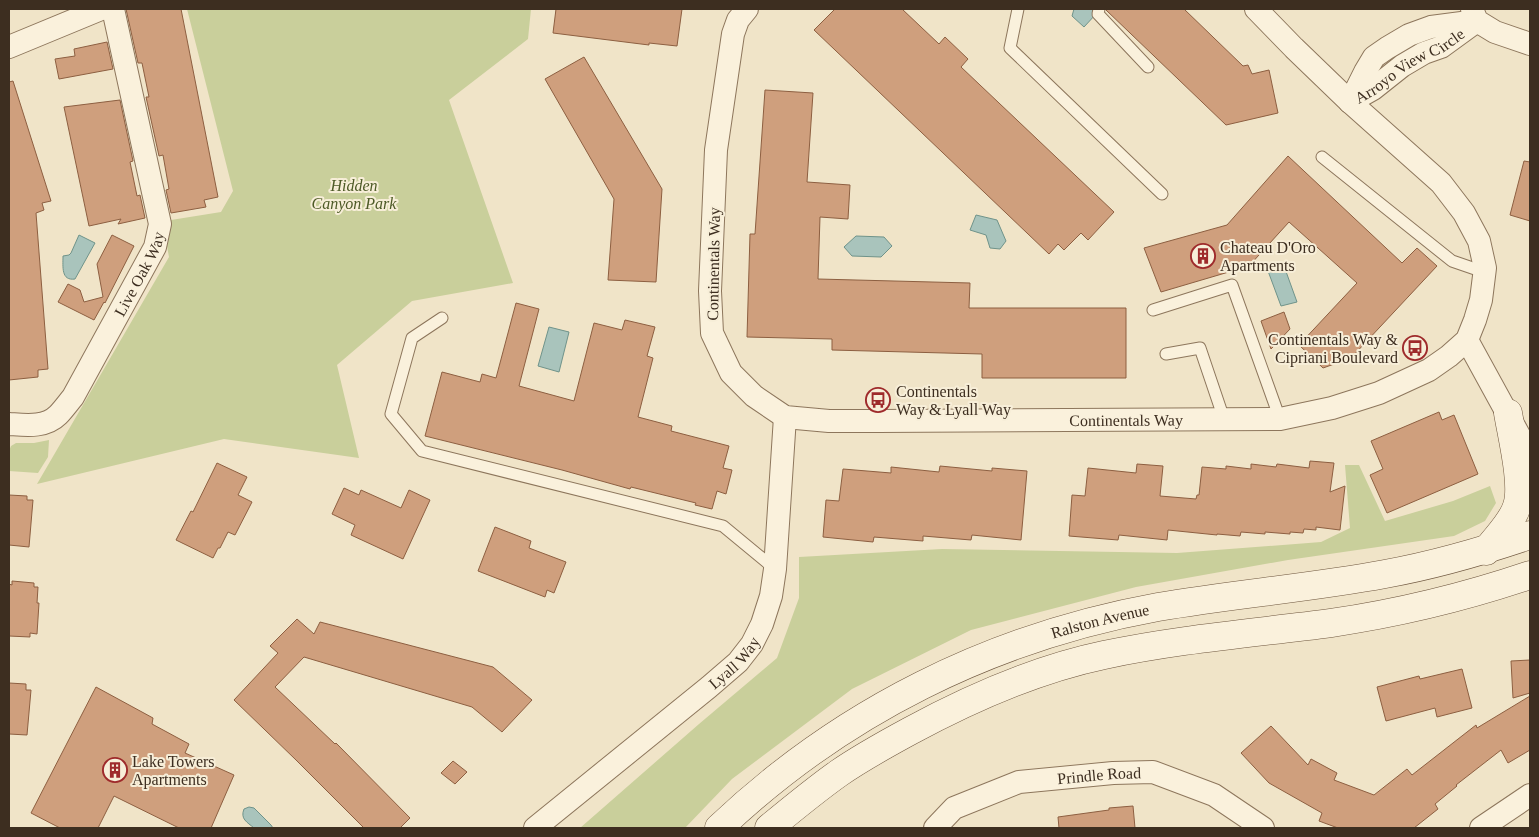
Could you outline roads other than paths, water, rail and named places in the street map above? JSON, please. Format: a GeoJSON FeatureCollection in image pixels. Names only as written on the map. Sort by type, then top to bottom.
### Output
{"type":"FeatureCollection","features":[{"type":"Feature","properties":{"kind":"main road"},"geometry":{"type":"LineString","coordinates":[[1508,414],[1530,433]]}},
{"type":"Feature","properties":{"kind":"main road"},"geometry":{"type":"LineString","coordinates":[[1486,550],[1510,520],[1517,506],[1520,488],[1508,414]]}},
{"type":"Feature","properties":{"kind":"main road","name":"Ralston Avenue"},"geometry":{"type":"LineString","coordinates":[[718,828],[782,772],[826,740],[873,710],[927,682],[1001,650],[1094,621],[1157,607],[1387,574],[1486,550],[1530,535]]}},
{"type":"Feature","properties":{"kind":"main road","name":"Ralston Avenue"},"geometry":{"type":"LineString","coordinates":[[769,828],[798,803],[841,772],[887,743],[937,716],[990,692],[1044,672],[1102,655],[1164,643],[1333,622],[1418,607],[1491,588],[1530,575]]}},
{"type":"Feature","properties":{"kind":"main road"},"geometry":{"type":"LineString","coordinates":[[1491,588],[1530,594]]}},
{"type":"Feature","properties":{"kind":"street"},"geometry":{"type":"LineString","coordinates":[[9,47],[101,9]]}},
{"type":"Feature","properties":{"kind":"street","name":"Live Oak Way"},"geometry":{"type":"LineString","coordinates":[[9,424],[36,425],[47,422],[57,417],[73,397],[151,256],[158,232],[160,224],[113,9]]}},
{"type":"Feature","properties":{"kind":"street","name":"Continentals Way"},"geometry":{"type":"LineString","coordinates":[[747,9],[738,20],[733,34],[716,150],[710,291],[712,333],[732,374],[754,396],[786,417],[829,421],[1280,419],[1332,408],[1379,392],[1429,370],[1467,340],[1481,300],[1485,268],[1479,241],[1464,213],[1441,183],[1350,102],[1256,9]]}},
{"type":"Feature","properties":{"kind":"street","name":"Arroyo View Circle"},"geometry":{"type":"LineString","coordinates":[[1350,102],[1374,57],[1409,35],[1431,26],[1474,15],[1495,32],[1530,44]]}},
{"type":"Feature","properties":{"kind":"street"},"geometry":{"type":"LineString","coordinates":[[1467,340],[1530,455]]}},
{"type":"Feature","properties":{"kind":"street","name":"Lyall Way"},"geometry":{"type":"LineString","coordinates":[[535,828],[709,688],[738,662],[752,644],[762,624],[771,596],[775,570],[786,417]]}},
{"type":"Feature","properties":{"kind":"street","name":"Prindle Road"},"geometry":{"type":"LineString","coordinates":[[935,828],[954,808],[1019,782],[1153,772],[1214,795],[1263,828]]}},
{"type":"Feature","properties":{"kind":"street"},"geometry":{"type":"LineString","coordinates":[[1481,828],[1530,795]]}},
{"type":"Feature","properties":{"kind":"lane"},"geometry":{"type":"LineString","coordinates":[[1018,9],[1010,48],[1162,194]]}},
{"type":"Feature","properties":{"kind":"lane"},"geometry":{"type":"LineString","coordinates":[[1098,9],[1098,14],[1148,66]]}},
{"type":"Feature","properties":{"kind":"lane"},"geometry":{"type":"LineString","coordinates":[[1322,157],[1452,261],[1484,272]]}},
{"type":"Feature","properties":{"kind":"lane"},"geometry":{"type":"LineString","coordinates":[[1153,310],[1232,285],[1280,419]]}},
{"type":"Feature","properties":{"kind":"lane"},"geometry":{"type":"LineString","coordinates":[[442,318],[412,338],[391,414],[422,451],[723,526],[775,570]]}},
{"type":"Feature","properties":{"kind":"lane"},"geometry":{"type":"LineString","coordinates":[[1166,354],[1200,348],[1224,419]]}},
{"type":"Feature","properties":{"kind":"water"},"geometry":{"type":"Polygon","coordinates":[[[1074,9],[1091,9],[1096,14],[1084,27],[1072,16],[1074,9]]]}},
{"type":"Feature","properties":{"kind":"water"},"geometry":{"type":"Polygon","coordinates":[[[976,215],[997,220],[1006,241],[1000,249],[990,248],[986,235],[970,230],[976,215]]]}},
{"type":"Feature","properties":{"kind":"water"},"geometry":{"type":"Polygon","coordinates":[[[79,235],[95,243],[75,279],[70,279],[65,276],[63,256],[71,253],[79,235]]]}},
{"type":"Feature","properties":{"kind":"water"},"geometry":{"type":"Polygon","coordinates":[[[856,236],[884,237],[892,246],[881,257],[852,256],[844,247],[856,236]]]}},
{"type":"Feature","properties":{"kind":"water"},"geometry":{"type":"Polygon","coordinates":[[[1284,266],[1297,302],[1281,306],[1268,271],[1284,266]]]}},
{"type":"Feature","properties":{"kind":"water"},"geometry":{"type":"Polygon","coordinates":[[[549,327],[569,332],[559,372],[538,366],[549,327]]]}},
{"type":"Feature","properties":{"kind":"water"},"geometry":{"type":"Polygon","coordinates":[[[254,808],[273,828],[254,828],[247,822],[243,812],[244,809],[254,808]]]}},
{"type":"Feature","properties":{"kind":"place","name":"Chateau D'Oro Apartments"},"geometry":{"type":"Point","coordinates":[1203,256]}},
{"type":"Feature","properties":{"kind":"place","name":"Continentals Way & Cipriani Boulevard"},"geometry":{"type":"Point","coordinates":[1415,348]}},
{"type":"Feature","properties":{"kind":"place","name":"Continentals Way & Lyall Way"},"geometry":{"type":"Point","coordinates":[878,400]}},
{"type":"Feature","properties":{"kind":"place","name":"Lake Towers Apartments"},"geometry":{"type":"Point","coordinates":[115,770]}},
{"type":"Feature","properties":{"kind":"park label","name":"Hidden Canyon Park"},"geometry":{"type":"Point","coordinates":[354,194]}}]}
